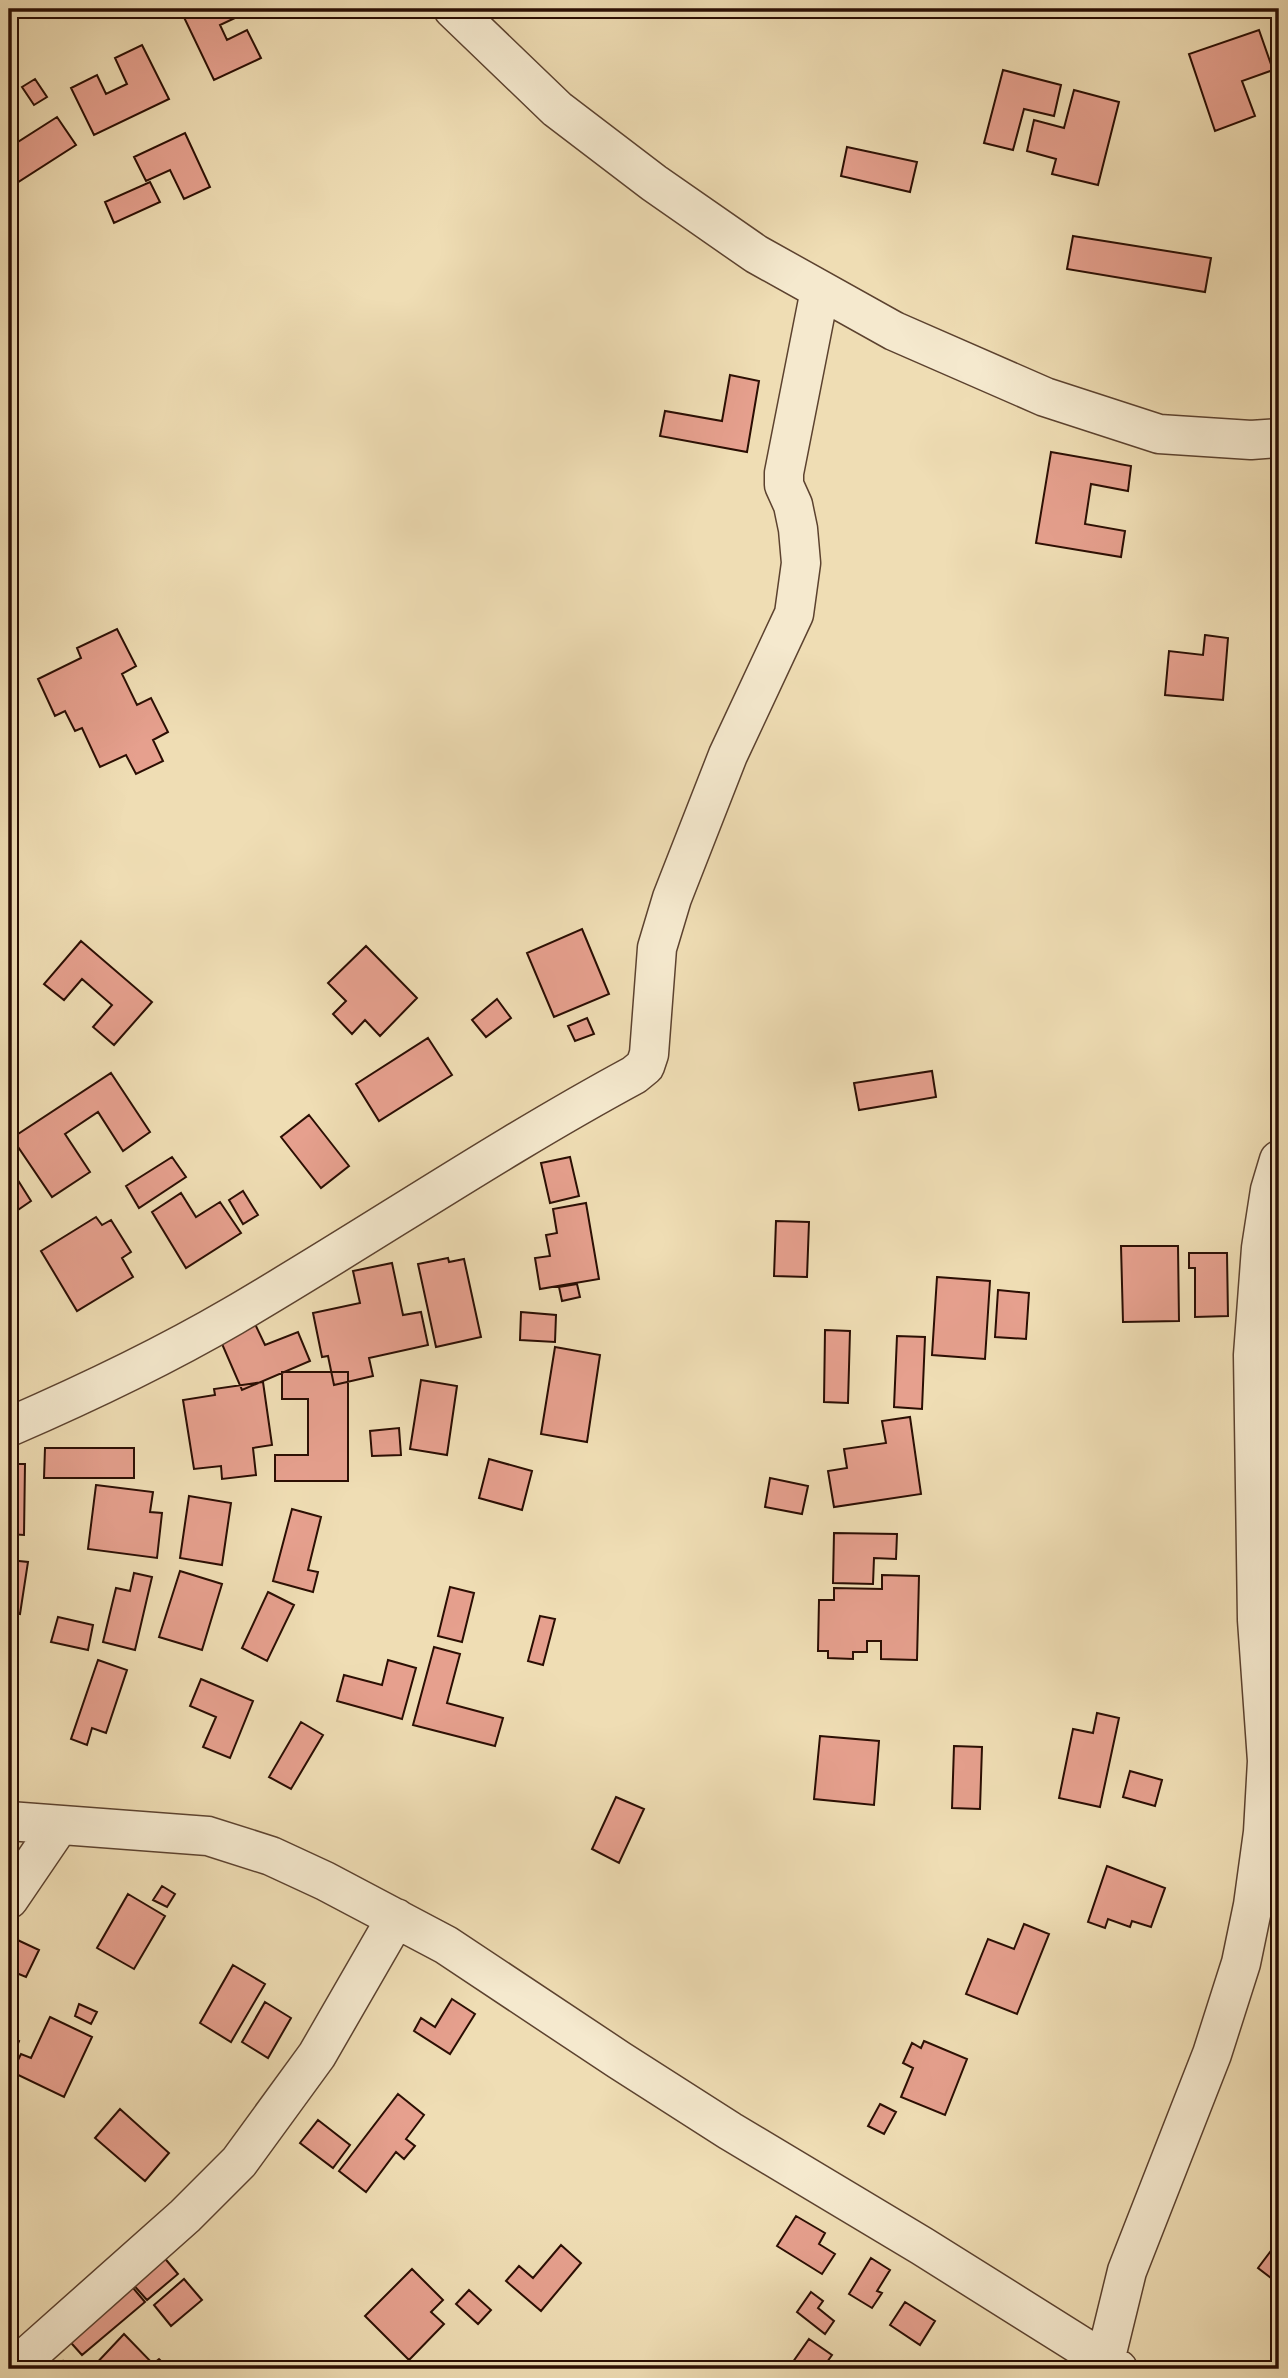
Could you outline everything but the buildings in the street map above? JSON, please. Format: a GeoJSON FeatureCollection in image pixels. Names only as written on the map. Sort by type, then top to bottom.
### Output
{"type":"FeatureCollection","features":[{"type":"Feature","properties":{"kind":"street"},"geometry":{"type":"LineString","coordinates":[[453,9],[557,109],[654,183],[756,254],[894,331],[1045,397],[1159,434],[1251,440],[1279,438]]}},
{"type":"Feature","properties":{"kind":"street"},"geometry":{"type":"LineString","coordinates":[[9,1427],[123,1374],[232,1317],[462,1177],[508,1146],[635,1075],[645,1066],[649,1055],[657,948],[672,898],[728,755],[794,614],[801,563],[799,529],[784,485],[784,473],[820,290]]}},
{"type":"Feature","properties":{"kind":"street"},"geometry":{"type":"LineString","coordinates":[[9,1821],[58,1827],[208,1836],[271,1856],[396,1918],[446,1945],[697,2110],[922,2246],[1109,2367],[1127,2271],[1212,2053],[1241,1963],[1264,1832],[1267,1761],[1257,1619],[1254,1355],[1261,1248],[1270,1190],[1279,1160]]}},
{"type":"Feature","properties":{"kind":"street"},"geometry":{"type":"LineString","coordinates":[[9,1899],[58,1827]]}},
{"type":"Feature","properties":{"kind":"street"},"geometry":{"type":"LineString","coordinates":[[13,2369],[186,2217],[239,2162],[317,2055],[396,1918]]}}]}
